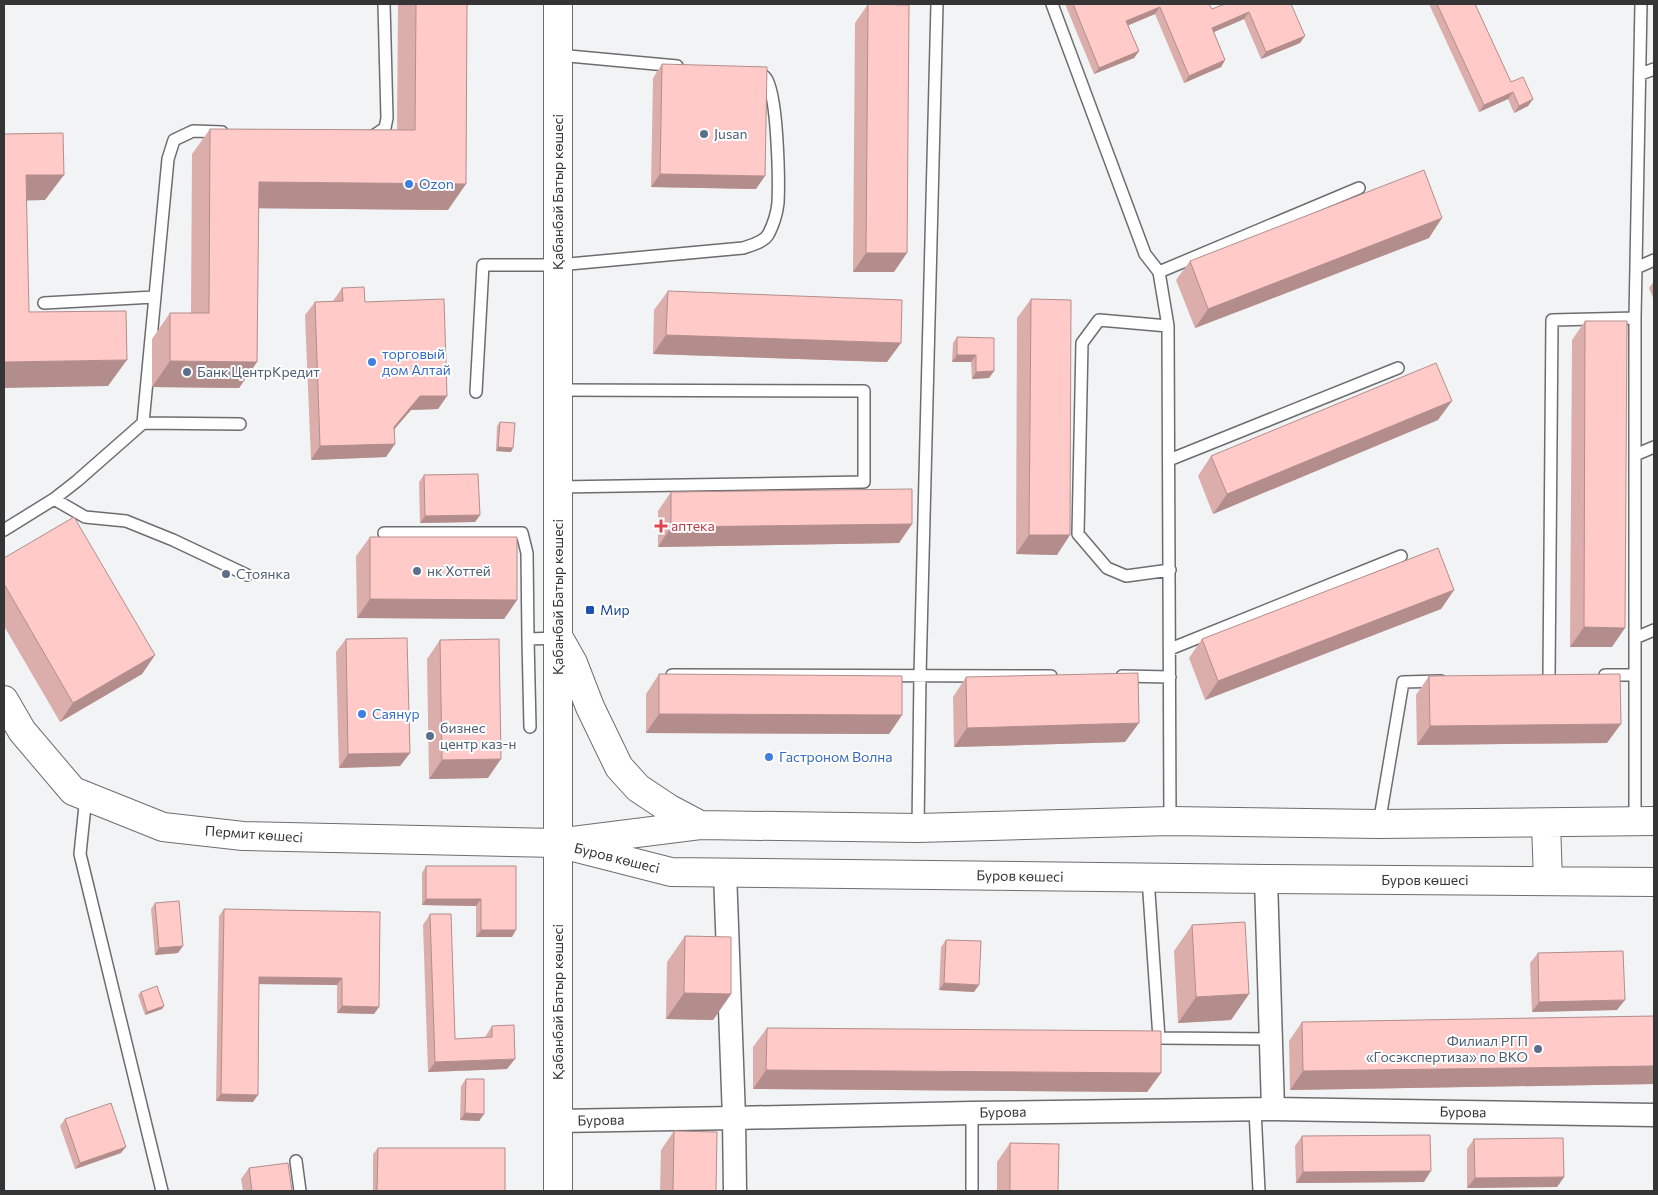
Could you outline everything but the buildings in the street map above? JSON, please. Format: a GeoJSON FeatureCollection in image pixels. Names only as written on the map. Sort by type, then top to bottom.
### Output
{"type":"FeatureCollection","features":[{"type":"Feature","properties":{"kind":"main road","name":"Қабанбай Батыр көшесі"},"geometry":{"type":"LineString","coordinates":[[558,4],[558,1191]]}},
{"type":"Feature","properties":{"kind":"main road"},"geometry":{"type":"LineString","coordinates":[[558,638],[573,663],[590,707],[619,768],[638,788],[668,808],[700,825]]}},
{"type":"Feature","properties":{"kind":"main road","name":"Пермит көшесі"},"geometry":{"type":"LineString","coordinates":[[4,700],[22,731],[73,791],[164,827],[243,836],[557,843]]}},
{"type":"Feature","properties":{"kind":"main road","name":"Буров көшесі"},"geometry":{"type":"LineString","coordinates":[[557,843],[700,825],[918,828],[1170,821],[1379,824],[1645,821]]}},
{"type":"Feature","properties":{"kind":"main road"},"geometry":{"type":"LineString","coordinates":[[1546,823],[1548,881]]}},
{"type":"Feature","properties":{"kind":"main road","name":"Буров көшесі"},"geometry":{"type":"LineString","coordinates":[[557,843],[671,872],[1654,882]]}},
{"type":"Feature","properties":{"kind":"street"},"geometry":{"type":"LineString","coordinates":[[725,872],[735,1191]]}},
{"type":"Feature","properties":{"kind":"street"},"geometry":{"type":"LineString","coordinates":[[1264,1109],[1271,1039],[1266,879]]}},
{"type":"Feature","properties":{"kind":"street","name":"Бурова"},"geometry":{"type":"LineString","coordinates":[[558,1121],[1264,1109],[1654,1115]]}},
{"type":"Feature","properties":{"kind":"lane"},"geometry":{"type":"LineString","coordinates":[[362,136],[372,136],[386,128],[384,4]]}},
{"type":"Feature","properties":{"kind":"lane"},"geometry":{"type":"LineString","coordinates":[[918,828],[920,675],[937,4]]}},
{"type":"Feature","properties":{"kind":"lane"},"geometry":{"type":"LineString","coordinates":[[1052,4],[1145,254],[1159,272],[1168,326],[1170,821]]}},
{"type":"Feature","properties":{"kind":"lane"},"geometry":{"type":"LineString","coordinates":[[1642,4],[1635,318],[1635,675],[1645,821]]}},
{"type":"Feature","properties":{"kind":"lane"},"geometry":{"type":"LineString","coordinates":[[558,55],[685,67]]}},
{"type":"Feature","properties":{"kind":"lane"},"geometry":{"type":"LineString","coordinates":[[1641,74],[1654,69]]}},
{"type":"Feature","properties":{"kind":"lane"},"geometry":{"type":"LineString","coordinates":[[476,392],[483,266],[558,264],[743,248],[762,240],[769,234],[778,205],[777,130],[770,86],[767,79],[761,74],[742,73]]}},
{"type":"Feature","properties":{"kind":"lane"},"geometry":{"type":"LineString","coordinates":[[143,423],[168,159],[174,140],[193,131],[233,132]]}},
{"type":"Feature","properties":{"kind":"lane"},"geometry":{"type":"LineString","coordinates":[[1159,272],[1359,188]]}},
{"type":"Feature","properties":{"kind":"lane"},"geometry":{"type":"LineString","coordinates":[[1636,268],[1654,260]]}},
{"type":"Feature","properties":{"kind":"lane"},"geometry":{"type":"LineString","coordinates":[[44,303],[154,297]]}},
{"type":"Feature","properties":{"kind":"lane"},"geometry":{"type":"LineString","coordinates":[[1548,676],[1552,320],[1635,318]]}},
{"type":"Feature","properties":{"kind":"lane"},"geometry":{"type":"LineString","coordinates":[[1168,326],[1099,320],[1082,343],[1078,534],[1107,568],[1126,576],[1170,570]]}},
{"type":"Feature","properties":{"kind":"lane"},"geometry":{"type":"LineString","coordinates":[[1169,460],[1398,368]]}},
{"type":"Feature","properties":{"kind":"lane"},"geometry":{"type":"LineString","coordinates":[[558,390],[864,391],[864,482],[558,487]]}},
{"type":"Feature","properties":{"kind":"lane"},"geometry":{"type":"LineString","coordinates":[[4,530],[54,499],[143,423],[240,424]]}},
{"type":"Feature","properties":{"kind":"lane"},"geometry":{"type":"LineString","coordinates":[[1635,455],[1654,448]]}},
{"type":"Feature","properties":{"kind":"lane"},"geometry":{"type":"LineString","coordinates":[[54,499],[85,517],[126,521],[173,540],[247,575]]}},
{"type":"Feature","properties":{"kind":"lane"},"geometry":{"type":"LineString","coordinates":[[384,533],[522,533],[527,552],[530,727]]}},
{"type":"Feature","properties":{"kind":"lane"},"geometry":{"type":"LineString","coordinates":[[1170,649],[1401,556]]}},
{"type":"Feature","properties":{"kind":"lane"},"geometry":{"type":"LineString","coordinates":[[1635,638],[1654,630]]}},
{"type":"Feature","properties":{"kind":"lane"},"geometry":{"type":"LineString","coordinates":[[528,639],[558,638]]}},
{"type":"Feature","properties":{"kind":"lane"},"geometry":{"type":"LineString","coordinates":[[664,675],[1065,676]]}},
{"type":"Feature","properties":{"kind":"lane"},"geometry":{"type":"LineString","coordinates":[[1597,675],[1635,675]]}},
{"type":"Feature","properties":{"kind":"lane"},"geometry":{"type":"LineString","coordinates":[[1113,676],[1170,677]]}},
{"type":"Feature","properties":{"kind":"lane"},"geometry":{"type":"LineString","coordinates":[[1379,824],[1403,682],[1452,680]]}},
{"type":"Feature","properties":{"kind":"lane"},"geometry":{"type":"LineString","coordinates":[[86,796],[80,854],[162,1191]]}},
{"type":"Feature","properties":{"kind":"lane"},"geometry":{"type":"LineString","coordinates":[[1148,878],[1159,1038],[1271,1039]]}},
{"type":"Feature","properties":{"kind":"lane"},"geometry":{"type":"LineString","coordinates":[[1260,1191],[1264,1109]]}},
{"type":"Feature","properties":{"kind":"lane"},"geometry":{"type":"LineString","coordinates":[[972,1113],[972,1191]]}},
{"type":"Feature","properties":{"kind":"lane"},"geometry":{"type":"LineString","coordinates":[[296,1161],[300,1191]]}},
{"type":"Feature","properties":{"kind":"place","name":"Jusan"},"geometry":{"type":"Point","coordinates":[704,134]}},
{"type":"Feature","properties":{"kind":"place","name":"Ozon"},"geometry":{"type":"Point","coordinates":[409,184]}},
{"type":"Feature","properties":{"kind":"place","name":"торговый дом Алтай"},"geometry":{"type":"Point","coordinates":[372,362]}},
{"type":"Feature","properties":{"kind":"place","name":"Банк ЦентрКредит"},"geometry":{"type":"Point","coordinates":[187,372]}},
{"type":"Feature","properties":{"kind":"place","name":"аптека"},"geometry":{"type":"Point","coordinates":[661,526]}},
{"type":"Feature","properties":{"kind":"place","name":"нк Хоттей"},"geometry":{"type":"Point","coordinates":[417,571]}},
{"type":"Feature","properties":{"kind":"place","name":"Стоянка"},"geometry":{"type":"Point","coordinates":[226,574]}},
{"type":"Feature","properties":{"kind":"place","name":"Мир"},"geometry":{"type":"Point","coordinates":[590,610]}},
{"type":"Feature","properties":{"kind":"place","name":"Саянур"},"geometry":{"type":"Point","coordinates":[362,714]}},
{"type":"Feature","properties":{"kind":"place","name":"бизнес центр каз-н"},"geometry":{"type":"Point","coordinates":[430,736]}},
{"type":"Feature","properties":{"kind":"place","name":"Гастроном Волна"},"geometry":{"type":"Point","coordinates":[769,757]}},
{"type":"Feature","properties":{"kind":"place","name":"Филиал РГП «Госэкспертиза» по ВКО"},"geometry":{"type":"Point","coordinates":[1538,1049]}}]}
